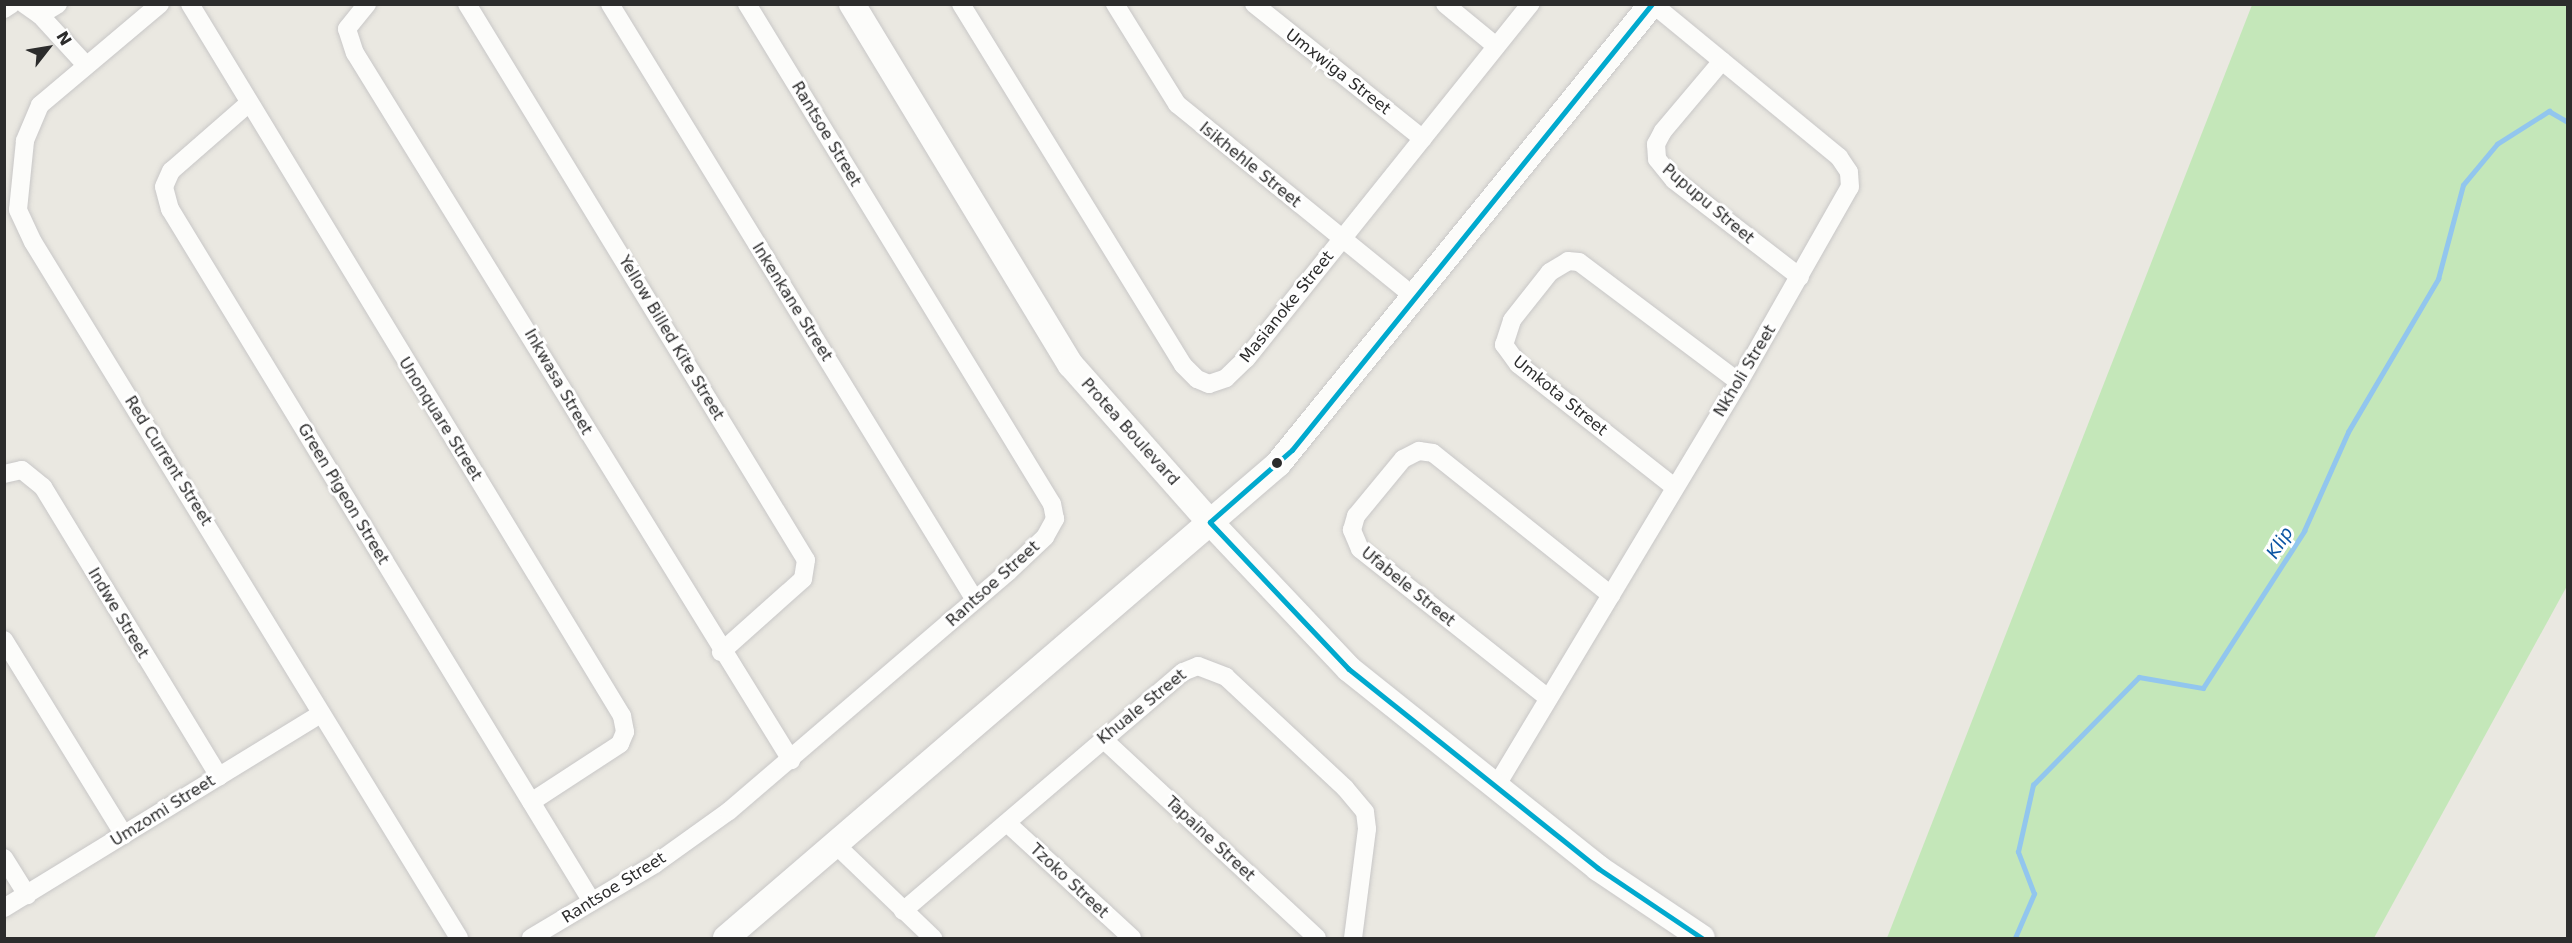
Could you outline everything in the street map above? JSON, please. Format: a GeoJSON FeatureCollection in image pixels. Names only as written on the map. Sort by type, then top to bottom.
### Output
{"type":"FeatureCollection","features":[{"type":"Feature","properties":{"kind":"street"},"geometry":{"type":"LineString","coordinates":[[4,9],[12,4]]}},
{"type":"Feature","properties":{"kind":"street"},"geometry":{"type":"LineString","coordinates":[[24,4],[40,15],[85,64]]}},
{"type":"Feature","properties":{"kind":"street"},"geometry":{"type":"LineString","coordinates":[[40,15],[58,4]]}},
{"type":"Feature","properties":{"kind":"street","name":"Red Current Street"},"geometry":{"type":"LineString","coordinates":[[160,4],[85,64],[40,105],[29,125],[17,201],[21,220],[459,939]]}},
{"type":"Feature","properties":{"kind":"street","name":"Unonquare Street"},"geometry":{"type":"LineString","coordinates":[[190,4],[622,716],[625,732],[620,744],[531,802]]}},
{"type":"Feature","properties":{"kind":"street","name":"Inkwasa Street"},"geometry":{"type":"LineString","coordinates":[[367,4],[347,29],[355,53],[721,652],[791,760]]}},
{"type":"Feature","properties":{"kind":"street","name":"Yellow Billed Kite Street"},"geometry":{"type":"LineString","coordinates":[[467,4],[806,560],[803,579],[721,652]]}},
{"type":"Feature","properties":{"kind":"street","name":"Inkenkane Street"},"geometry":{"type":"LineString","coordinates":[[610,4],[975,600]]}},
{"type":"Feature","properties":{"kind":"street","name":"Rantsoe Street"},"geometry":{"type":"LineString","coordinates":[[531,939],[692,839],[791,760],[1045,537],[1055,519],[1052,504],[747,4]]}},
{"type":"Feature","properties":{"kind":"street","name":"Protea Boulevard"},"geometry":{"type":"LineString","coordinates":[[852,4],[1071,365],[1210,522],[1348,669],[1598,868],[1702,939]]}},
{"type":"Feature","properties":{"kind":"street","name":"Masianoke Street"},"geometry":{"type":"LineString","coordinates":[[961,4],[1184,364],[1197,379],[1213,383],[1240,366],[1530,4]]}},
{"type":"Feature","properties":{"kind":"street","name":"Isikhehle Street"},"geometry":{"type":"LineString","coordinates":[[1115,4],[1177,104],[1416,298]]}},
{"type":"Feature","properties":{"kind":"street","name":"Umxwiga Street"},"geometry":{"type":"LineString","coordinates":[[1254,4],[1423,139]]}},
{"type":"Feature","properties":{"kind":"street"},"geometry":{"type":"LineString","coordinates":[[1445,4],[1496,46]]}},
{"type":"Feature","properties":{"kind":"street"},"geometry":{"type":"LineString","coordinates":[[726,939],[1292,450],[1652,4]]}},
{"type":"Feature","properties":{"kind":"street","name":"Nkholi Street"},"geometry":{"type":"LineString","coordinates":[[1495,788],[1611,595],[1673,486],[1739,382],[1847,196],[1849,172],[1821,142],[1652,4]]}},
{"type":"Feature","properties":{"kind":"street","name":"Pupupu Street"},"geometry":{"type":"LineString","coordinates":[[1722,61],[1663,131],[1656,144],[1657,159],[1674,180],[1800,277]]}},
{"type":"Feature","properties":{"kind":"street","name":"Green Pigeon Street"},"geometry":{"type":"LineString","coordinates":[[249,103],[171,171],[164,187],[170,209],[592,902]]}},
{"type":"Feature","properties":{"kind":"street","name":"Umkota Street"},"geometry":{"type":"LineString","coordinates":[[1673,486],[1518,364],[1504,345],[1512,320],[1550,272],[1568,261],[1579,262],[1739,382]]}},
{"type":"Feature","properties":{"kind":"street","name":"Ufabele Street"},"geometry":{"type":"LineString","coordinates":[[1548,698],[1360,549],[1352,530],[1356,516],[1403,459],[1419,451],[1433,453],[1611,595]]}},
{"type":"Feature","properties":{"kind":"street","name":"Indwe Street"},"geometry":{"type":"LineString","coordinates":[[4,474],[22,470],[43,487],[219,777]]}},
{"type":"Feature","properties":{"kind":"street"},"geometry":{"type":"LineString","coordinates":[[4,640],[124,835]]}},
{"type":"Feature","properties":{"kind":"street","name":"Khuale Street"},"geometry":{"type":"LineString","coordinates":[[903,911],[1102,740],[1191,668],[1207,667],[1227,677],[1345,788],[1365,812],[1367,829],[1353,939]]}},
{"type":"Feature","properties":{"kind":"street","name":"Umzomi Street"},"geometry":{"type":"LineString","coordinates":[[4,908],[321,714]]}},
{"type":"Feature","properties":{"kind":"street","name":"Tapaine Street"},"geometry":{"type":"LineString","coordinates":[[1102,740],[1317,939]]}},
{"type":"Feature","properties":{"kind":"street","name":"Tzoko Street"},"geometry":{"type":"LineString","coordinates":[[1007,823],[1131,939]]}},
{"type":"Feature","properties":{"kind":"street"},"geometry":{"type":"LineString","coordinates":[[835,844],[933,939]]}},
{"type":"Feature","properties":{"kind":"street"},"geometry":{"type":"LineString","coordinates":[[4,858],[27,895]]}},
{"type":"Feature","properties":{"kind":"green space"},"geometry":{"type":"Polygon","coordinates":[[[2252,5],[2567,5],[2567,586],[2374,938],[1887,938],[2252,5]]]}},
{"type":"Feature","properties":{"kind":"waterway","name":"Klip"},"geometry":{"type":"LineString","coordinates":[[2015,938],[2034,894],[2018,852],[2033,785],[2139,677],[2203,688],[2304,531],[2348,432],[2438,279],[2463,185],[2497,144],[2549,111],[2568,122]]}},
{"type":"Feature","properties":{"kind":"transit line"},"geometry":{"type":"LineString","coordinates":[[1210,522],[1292,450],[1652,4]]}},
{"type":"Feature","properties":{"kind":"transit line"},"geometry":{"type":"LineString","coordinates":[[1210,522],[1349,669],[1598,868],[1702,938]]}}]}
